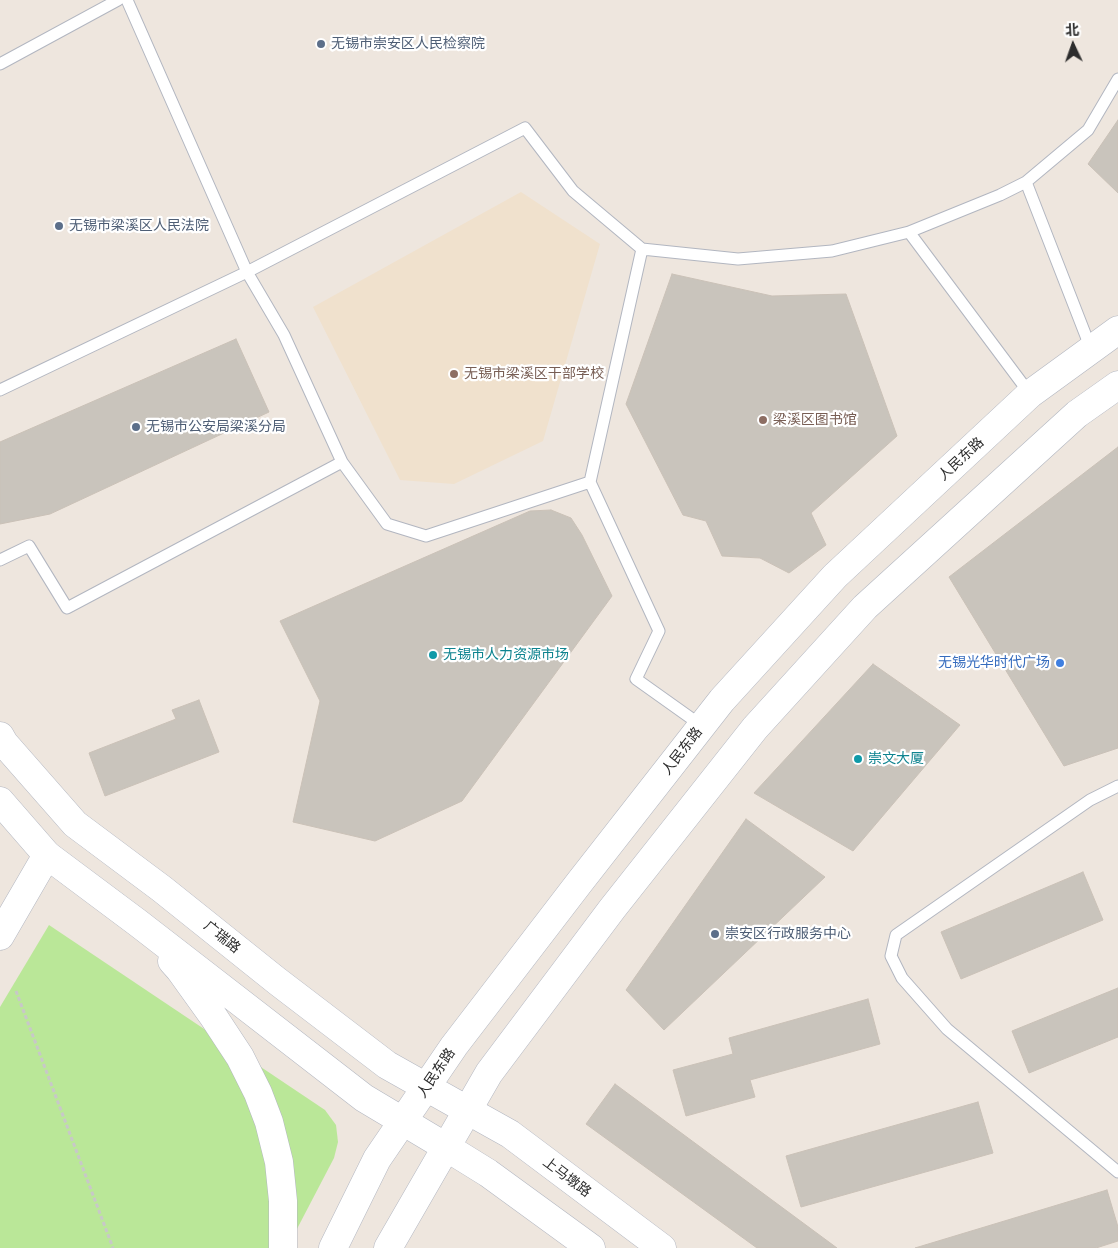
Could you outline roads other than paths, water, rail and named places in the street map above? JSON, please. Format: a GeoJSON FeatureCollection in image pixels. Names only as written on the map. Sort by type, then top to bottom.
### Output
{"type":"FeatureCollection","features":[{"type":"Feature","properties":{"kind":"main road","name":"人民东路"},"geometry":{"type":"LineString","coordinates":[[333,1248],[377,1159],[454,1046],[579,882],[722,700],[835,576],[1030,394],[1118,330]]}},
{"type":"Feature","properties":{"kind":"main road"},"geometry":{"type":"LineString","coordinates":[[388,1248],[488,1073],[612,909],[755,728],[866,607],[1077,414],[1118,385]]}},
{"type":"Feature","properties":{"kind":"main road","name":"广瑞路"},"geometry":{"type":"LineString","coordinates":[[0,736],[75,824],[162,889],[277,981],[387,1065],[467,1110]]}},
{"type":"Feature","properties":{"kind":"main road"},"geometry":{"type":"LineString","coordinates":[[0,801],[47,855],[364,1098],[488,1173],[591,1248]]}},
{"type":"Feature","properties":{"kind":"main road"},"geometry":{"type":"LineString","coordinates":[[0,936],[47,855]]}},
{"type":"Feature","properties":{"kind":"main road"},"geometry":{"type":"LineString","coordinates":[[138,923],[180,970],[240,1057],[258,1093],[269,1122],[279,1162],[283,1201],[283,1248]]}},
{"type":"Feature","properties":{"kind":"main road","name":"上马墩路"},"geometry":{"type":"LineString","coordinates":[[467,1110],[510,1134],[662,1248]]}},
{"type":"Feature","properties":{"kind":"lane"},"geometry":{"type":"LineString","coordinates":[[0,64],[118,0]]}},
{"type":"Feature","properties":{"kind":"lane"},"geometry":{"type":"LineString","coordinates":[[127,0],[247,272],[284,335],[342,462],[387,524],[426,536],[590,482]]}},
{"type":"Feature","properties":{"kind":"lane"},"geometry":{"type":"LineString","coordinates":[[0,390],[247,272],[525,128],[573,192],[642,249],[738,259],[832,251],[909,232],[1000,195],[1026,182],[1088,130],[1118,79]]}},
{"type":"Feature","properties":{"kind":"lane"},"geometry":{"type":"LineString","coordinates":[[1026,182],[1091,349]]}},
{"type":"Feature","properties":{"kind":"lane"},"geometry":{"type":"LineString","coordinates":[[909,232],[1030,394]]}},
{"type":"Feature","properties":{"kind":"lane"},"geometry":{"type":"LineString","coordinates":[[642,249],[590,482],[659,631],[636,679],[702,726]]}},
{"type":"Feature","properties":{"kind":"lane"},"geometry":{"type":"LineString","coordinates":[[0,560],[29,546],[67,608],[342,462]]}},
{"type":"Feature","properties":{"kind":"lane"},"geometry":{"type":"LineString","coordinates":[[1118,786],[1090,800],[896,935],[891,956],[902,978],[947,1029],[1118,1172]]}},
{"type":"Feature","properties":{"kind":"place","name":"无锡市崇安区人民检察院"},"geometry":{"type":"Point","coordinates":[321,44]}},
{"type":"Feature","properties":{"kind":"place","name":"无锡市梁溪区人民法院"},"geometry":{"type":"Point","coordinates":[59,226]}},
{"type":"Feature","properties":{"kind":"place","name":"无锡市梁溪区干部学校"},"geometry":{"type":"Point","coordinates":[454,374]}},
{"type":"Feature","properties":{"kind":"place","name":"梁溪区图书馆"},"geometry":{"type":"Point","coordinates":[763,420]}},
{"type":"Feature","properties":{"kind":"place","name":"无锡市公安局梁溪分局"},"geometry":{"type":"Point","coordinates":[136,427]}},
{"type":"Feature","properties":{"kind":"place","name":"无锡市人力资源市场"},"geometry":{"type":"Point","coordinates":[433,655]}},
{"type":"Feature","properties":{"kind":"place","name":"无锡光华时代广场"},"geometry":{"type":"Point","coordinates":[1060,663]}},
{"type":"Feature","properties":{"kind":"place","name":"崇文大厦"},"geometry":{"type":"Point","coordinates":[858,759]}},
{"type":"Feature","properties":{"kind":"place","name":"崇安区行政服务中心"},"geometry":{"type":"Point","coordinates":[715,934]}}]}
